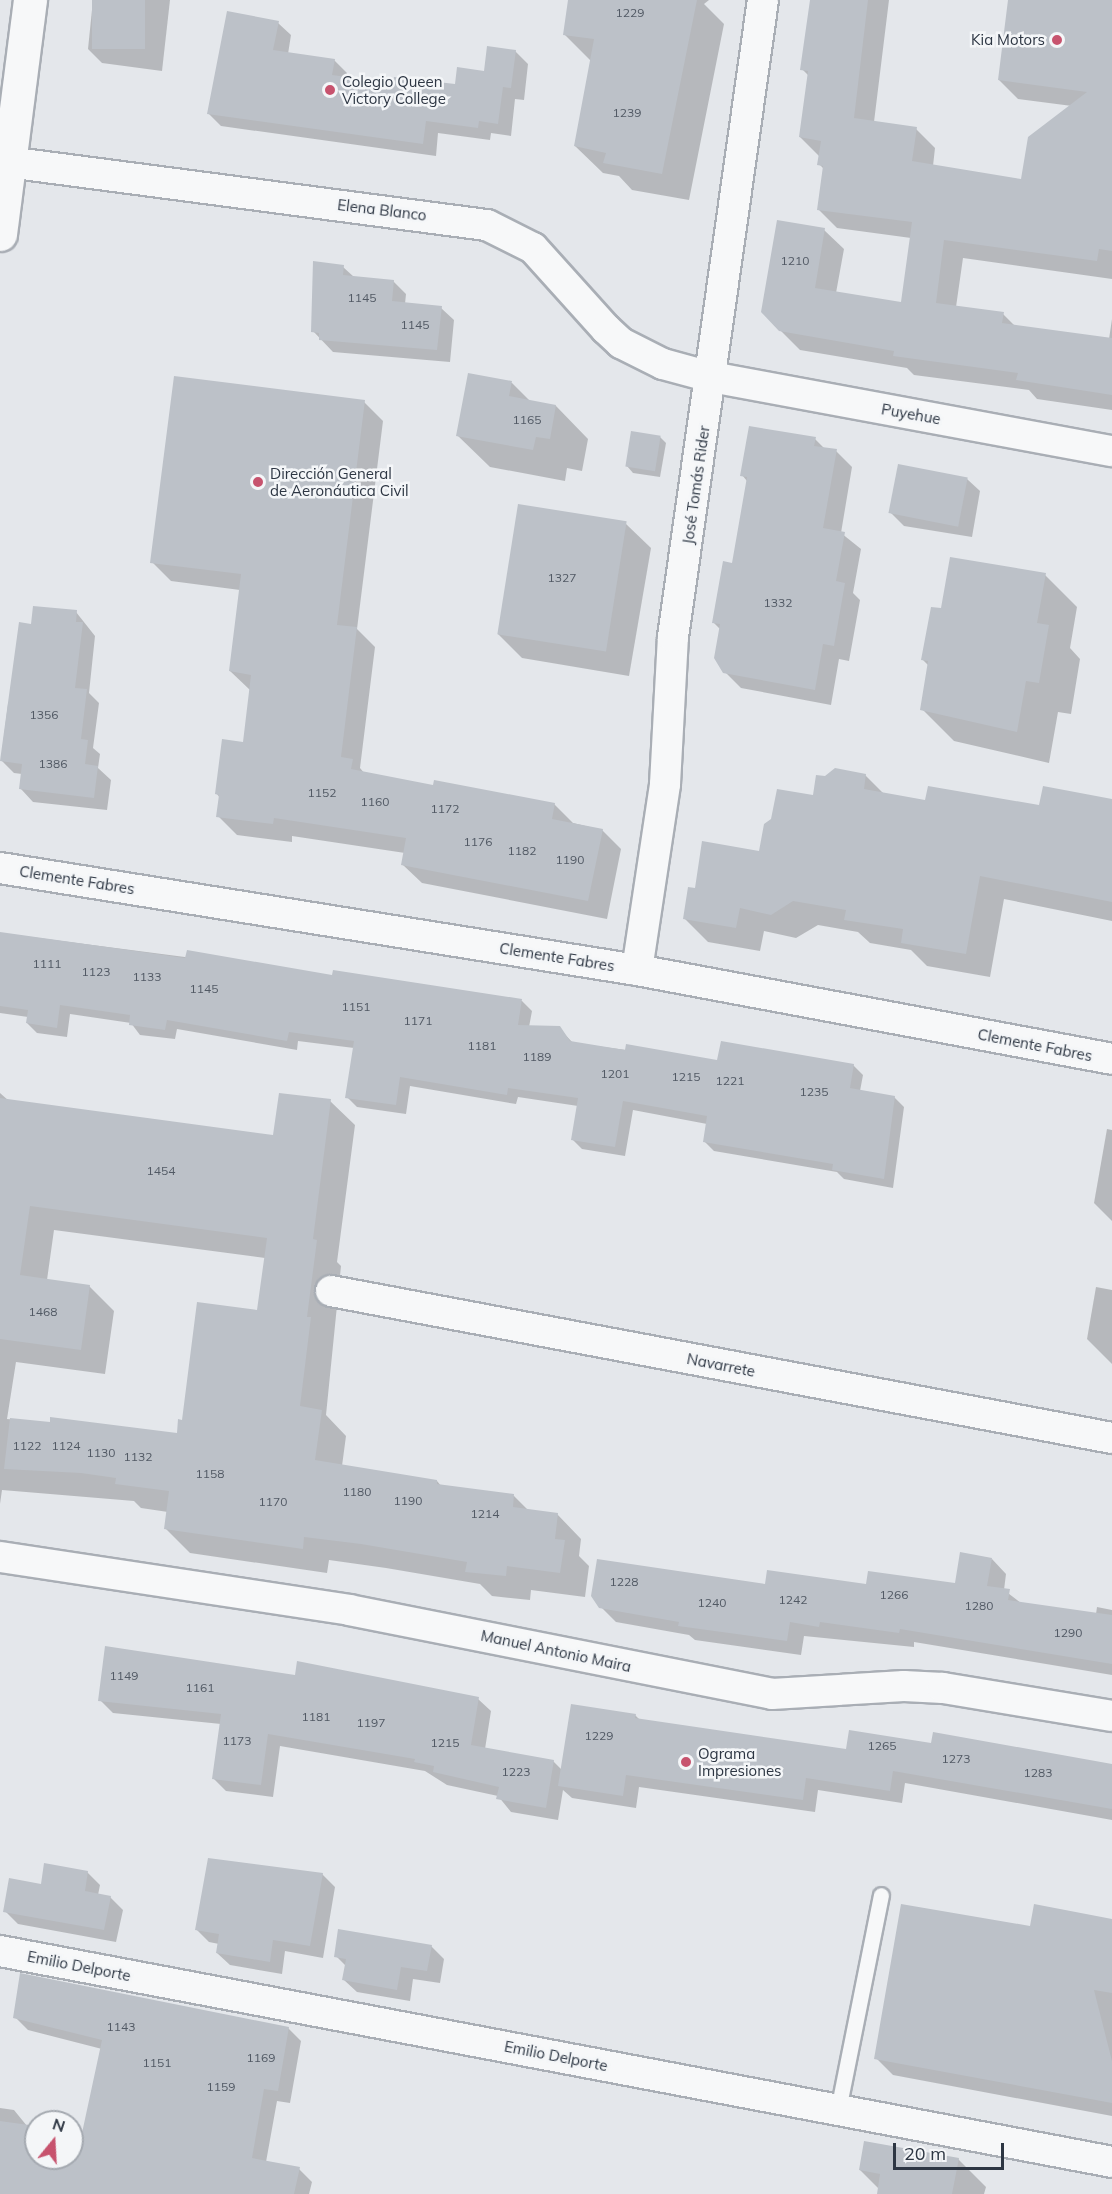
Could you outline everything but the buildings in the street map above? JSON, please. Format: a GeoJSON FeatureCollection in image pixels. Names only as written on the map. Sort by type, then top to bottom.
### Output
{"type":"FeatureCollection","features":[{"type":"Feature","properties":{"kind":"street"},"geometry":{"type":"LineString","coordinates":[[0,234],[5,162],[30,0]]}},
{"type":"Feature","properties":{"kind":"street","name":"José Tomás Rider"},"geometry":{"type":"LineString","coordinates":[[637,970],[665,784],[673,636],[763,0]]}},
{"type":"Feature","properties":{"kind":"street","name":"Elena Blanco"},"geometry":{"type":"LineString","coordinates":[[5,162],[487,225],[533,248],[621,343],[663,364],[711,377]]}},
{"type":"Feature","properties":{"kind":"street","name":"Puyehue"},"geometry":{"type":"LineString","coordinates":[[711,377],[1112,451]]}},
{"type":"Feature","properties":{"kind":"street","name":"Clemente Fabres"},"geometry":{"type":"LineString","coordinates":[[0,868],[637,970],[1112,1059]]}},
{"type":"Feature","properties":{"kind":"street","name":"Navarrete"},"geometry":{"type":"LineString","coordinates":[[331,1291],[1112,1438]]}},
{"type":"Feature","properties":{"kind":"street","name":"Manuel Antonio Maira"},"geometry":{"type":"LineString","coordinates":[[0,1557],[417,1622],[772,1694],[904,1686],[943,1688],[1112,1716]]}},
{"type":"Feature","properties":{"kind":"street","name":"Emilio Delporte"},"geometry":{"type":"LineString","coordinates":[[0,1951],[1112,2162]]}},
{"type":"Feature","properties":{"kind":"lane"},"geometry":{"type":"LineString","coordinates":[[838,2109],[881,1895]]}},
{"type":"Feature","properties":{"kind":"place","name":"Kia Motors"},"geometry":{"type":"Point","coordinates":[1057,40]}},
{"type":"Feature","properties":{"kind":"place","name":"Colegio Queen Victory College"},"geometry":{"type":"Point","coordinates":[330,90]}},
{"type":"Feature","properties":{"kind":"place","name":"Dirección General de Aeronáutica Civil"},"geometry":{"type":"Point","coordinates":[258,482]}},
{"type":"Feature","properties":{"kind":"place","name":"Ograma Impresiones"},"geometry":{"type":"Point","coordinates":[686,1762]}}]}
